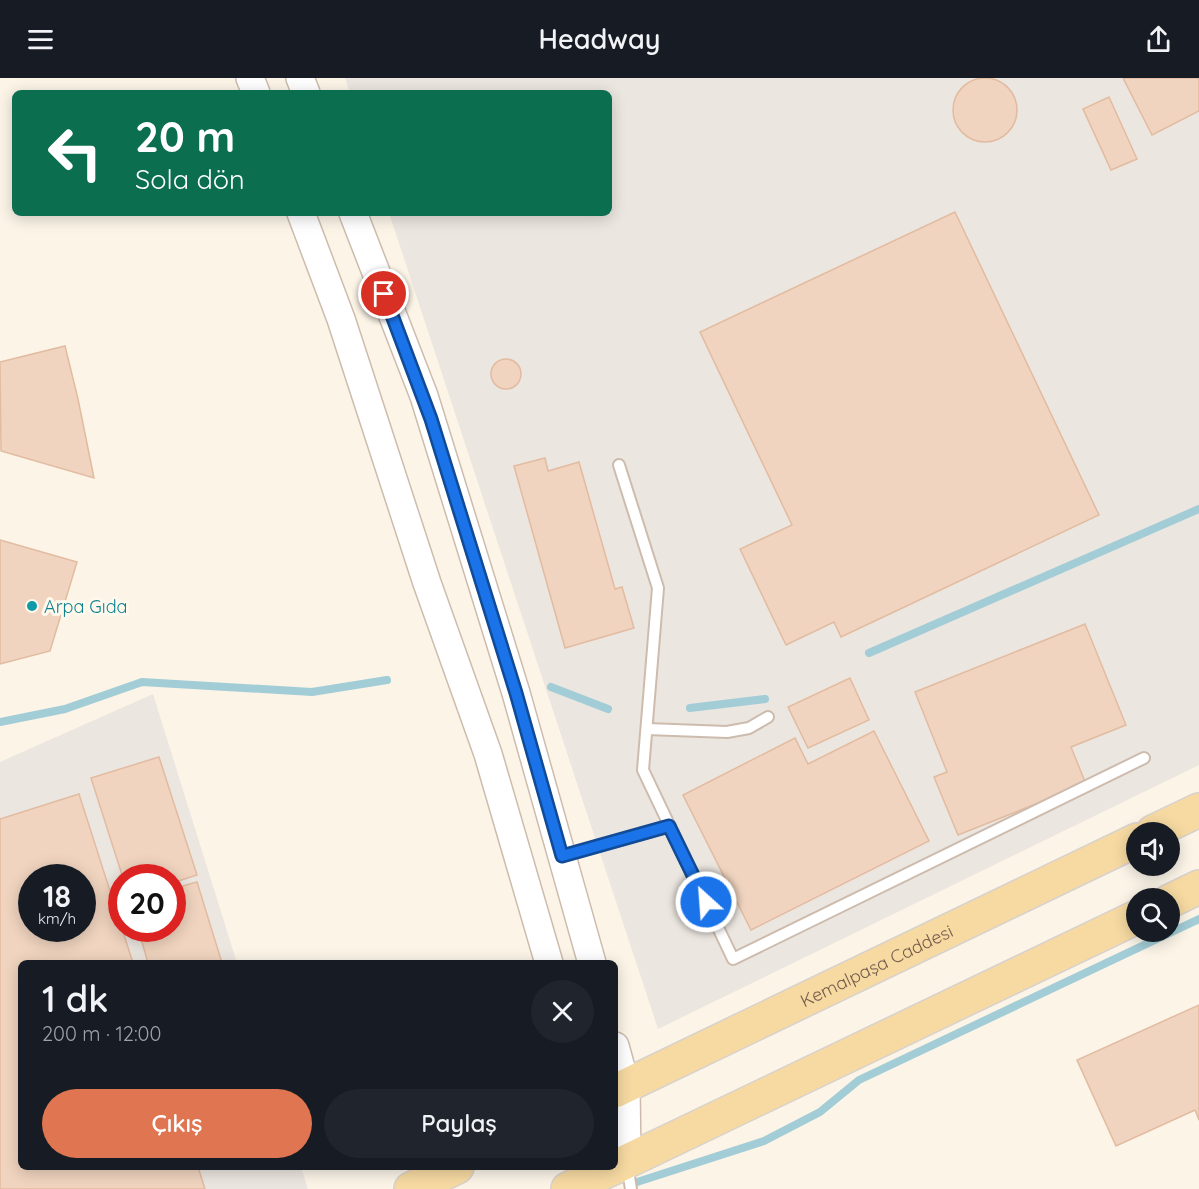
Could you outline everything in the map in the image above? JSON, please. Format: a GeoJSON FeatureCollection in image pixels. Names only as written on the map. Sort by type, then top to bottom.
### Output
{"type":"FeatureCollection","features":[{"type":"Feature","properties":{"kind":"main road"},"geometry":{"type":"LineString","coordinates":[[1173,822],[1199,810]]}},
{"type":"Feature","properties":{"kind":"main road","name":"Kemalpaşa Caddesi"},"geometry":{"type":"LineString","coordinates":[[621,1089],[1126,845]]}},
{"type":"Feature","properties":{"kind":"main road"},"geometry":{"type":"LineString","coordinates":[[1180,896],[1199,887]]}},
{"type":"Feature","properties":{"kind":"main road"},"geometry":{"type":"LineString","coordinates":[[620,1166],[1126,922]]}},
{"type":"Feature","properties":{"kind":"main road"},"geometry":{"type":"LineString","coordinates":[[411,1189],[451,1170]]}},
{"type":"Feature","properties":{"kind":"main road"},"geometry":{"type":"LineString","coordinates":[[568,1189],[611,1170]]}},
{"type":"Feature","properties":{"kind":"street"},"geometry":{"type":"LineString","coordinates":[[302,216],[341,319],[427,584],[488,754],[548,960]]}},
{"type":"Feature","properties":{"kind":"street"},"geometry":{"type":"LineString","coordinates":[[354,216],[424,396],[516,693],[591,960]]}},
{"type":"Feature","properties":{"kind":"street"},"geometry":{"type":"LineString","coordinates":[[618,1068],[621,1089],[620,1166]]}},
{"type":"Feature","properties":{"kind":"lane"},"geometry":{"type":"LineString","coordinates":[[620,465],[658,588],[643,770],[734,959],[1144,758]]}},
{"type":"Feature","properties":{"kind":"lane"},"geometry":{"type":"LineString","coordinates":[[647,729],[727,732],[749,728],[768,717]]}},
{"type":"Feature","properties":{"kind":"lane"},"geometry":{"type":"LineString","coordinates":[[562,856],[669,826]]}},
{"type":"Feature","properties":{"kind":"shaded area"},"geometry":{"type":"Polygon","coordinates":[[[345,78],[1199,78],[1199,765],[658,1029],[390,216],[612,216],[612,90],[349,90],[345,78]]]}},
{"type":"Feature","properties":{"kind":"shaded area"},"geometry":{"type":"Polygon","coordinates":[[[153,694],[236,960],[18,960],[18,1170],[302,1170],[308,1189],[0,1189],[0,762],[153,694]]]}},
{"type":"Feature","properties":{"kind":"building"},"geometry":{"type":"Polygon","coordinates":[[[979,78],[991,78],[1008,87],[1015,98],[1017,110],[1015,122],[1008,133],[991,142],[979,142],[967,137],[958,128],[953,116],[953,104],[958,92],[967,83],[979,78]]]}},
{"type":"Feature","properties":{"kind":"building"},"geometry":{"type":"Polygon","coordinates":[[[1123,78],[1199,78],[1199,111],[1152,135],[1123,78]]]}},
{"type":"Feature","properties":{"kind":"building"},"geometry":{"type":"Polygon","coordinates":[[[1109,97],[1137,159],[1111,170],[1083,109],[1109,97]]]}},
{"type":"Feature","properties":{"kind":"building"},"geometry":{"type":"Polygon","coordinates":[[[955,212],[1099,515],[841,637],[834,622],[786,645],[740,549],[792,525],[700,332],[955,212]]]}},
{"type":"Feature","properties":{"kind":"building"},"geometry":{"type":"Polygon","coordinates":[[[65,346],[94,478],[1,451],[0,362],[65,346]]]}},
{"type":"Feature","properties":{"kind":"building"},"geometry":{"type":"Polygon","coordinates":[[[506,359],[517,363],[521,374],[517,385],[506,389],[495,385],[491,374],[495,363],[506,359]]]}},
{"type":"Feature","properties":{"kind":"building"},"geometry":{"type":"Polygon","coordinates":[[[545,458],[548,471],[579,462],[615,589],[622,587],[634,628],[565,648],[514,466],[545,458]]]}},
{"type":"Feature","properties":{"kind":"building","name":"Arpa Gıda"},"geometry":{"type":"Polygon","coordinates":[[[0,540],[77,562],[50,651],[0,664],[0,540]]]}},
{"type":"Feature","properties":{"kind":"building"},"geometry":{"type":"Polygon","coordinates":[[[1085,624],[1126,725],[1071,747],[1086,784],[958,835],[934,777],[947,772],[915,692],[1085,624]]]}},
{"type":"Feature","properties":{"kind":"building"},"geometry":{"type":"Polygon","coordinates":[[[850,678],[869,720],[808,748],[788,707],[850,678]]]}},
{"type":"Feature","properties":{"kind":"building"},"geometry":{"type":"Polygon","coordinates":[[[874,731],[929,841],[751,930],[683,795],[795,738],[808,764],[874,731]]]}},
{"type":"Feature","properties":{"kind":"building"},"geometry":{"type":"Polygon","coordinates":[[[159,757],[197,875],[186,879],[186,864],[119,864],[91,778],[159,757]]]}},
{"type":"Feature","properties":{"kind":"building"},"geometry":{"type":"Polygon","coordinates":[[[79,794],[108,885],[108,942],[126,942],[132,960],[18,960],[18,1170],[199,1170],[205,1189],[0,1189],[0,819],[79,794]]]}},
{"type":"Feature","properties":{"kind":"building"},"geometry":{"type":"Polygon","coordinates":[[[197,882],[221,960],[147,960],[142,942],[186,942],[186,885],[197,882]]]}},
{"type":"Feature","properties":{"kind":"building"},"geometry":{"type":"Polygon","coordinates":[[[1199,1005],[1199,1120],[1195,1110],[1116,1146],[1077,1060],[1199,1005]]]}},
{"type":"Feature","properties":{"kind":"waterway"},"geometry":{"type":"LineString","coordinates":[[869,653],[1199,509]]}},
{"type":"Feature","properties":{"kind":"waterway"},"geometry":{"type":"LineString","coordinates":[[0,722],[65,709],[142,682],[312,692],[387,680]]}},
{"type":"Feature","properties":{"kind":"waterway"},"geometry":{"type":"LineString","coordinates":[[551,687],[608,709]]}},
{"type":"Feature","properties":{"kind":"waterway"},"geometry":{"type":"LineString","coordinates":[[690,708],[765,699]]}},
{"type":"Feature","properties":{"kind":"waterway"},"geometry":{"type":"LineString","coordinates":[[634,1183],[764,1141],[820,1112],[859,1080],[1199,919]]}},
{"type":"Feature","properties":{"kind":"place","name":"Arpa Gıda"},"geometry":{"type":"Point","coordinates":[32,606]}},
{"type":"Feature","properties":{"kind":"route"},"geometry":{"type":"LineString","coordinates":[[384,294],[424,396],[516,693],[562,856],[669,826],[706,902]]}}]}
